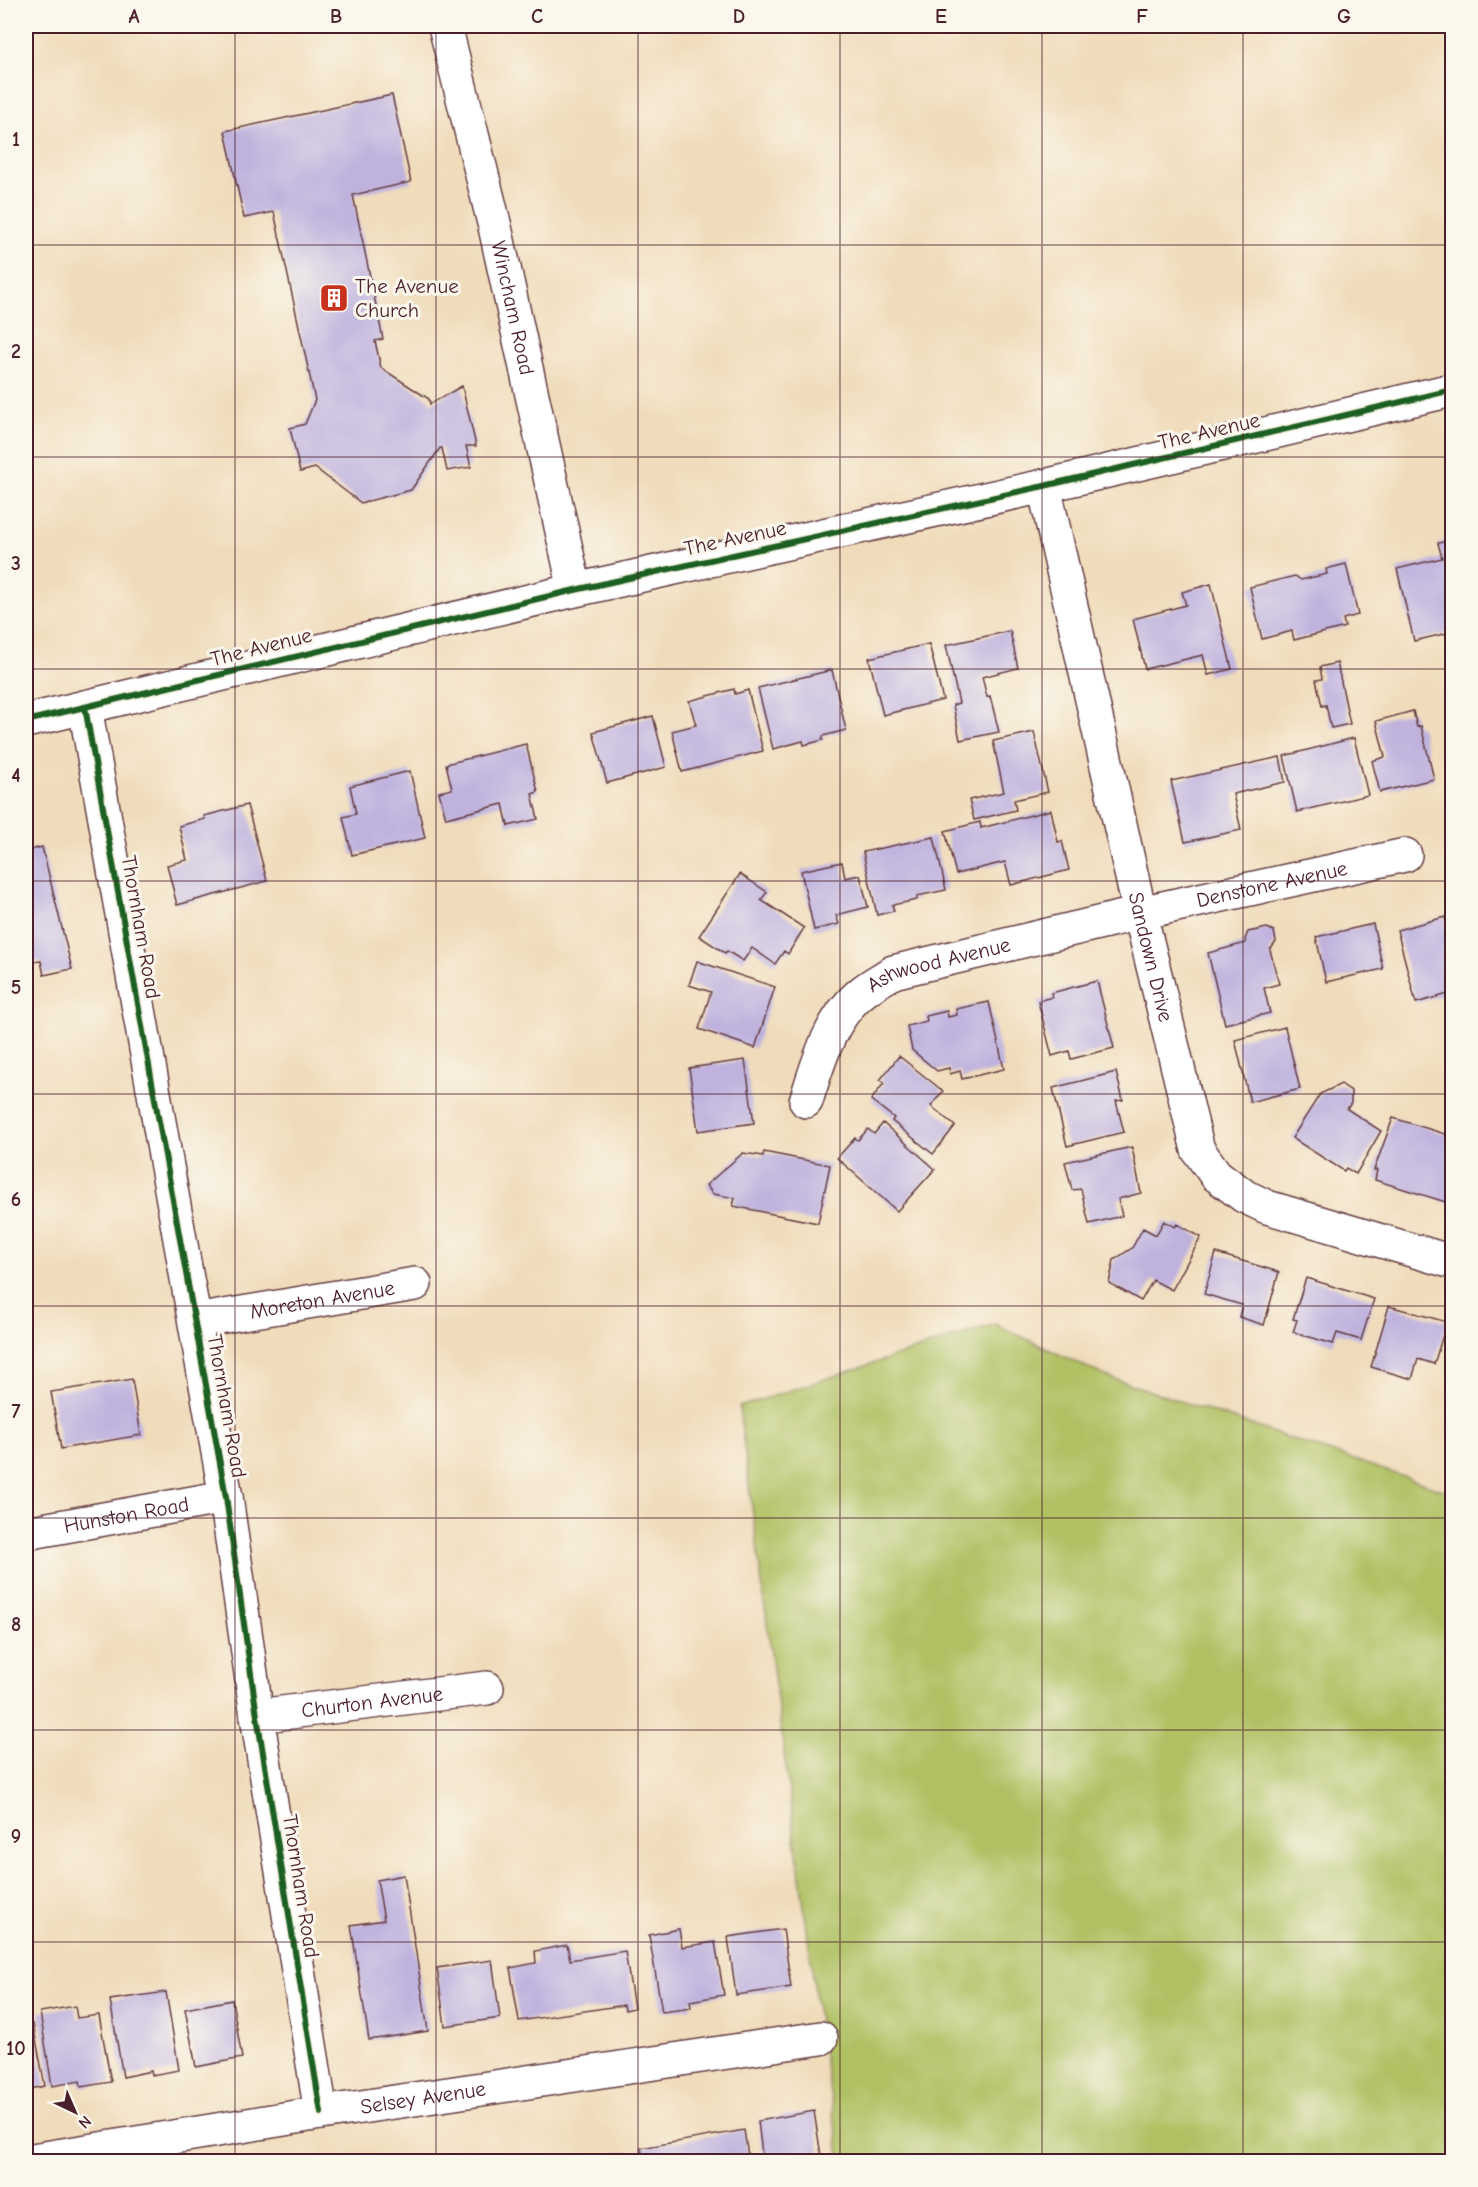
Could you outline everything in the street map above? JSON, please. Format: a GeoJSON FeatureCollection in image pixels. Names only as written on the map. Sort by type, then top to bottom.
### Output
{"type":"FeatureCollection","features":[{"type":"Feature","properties":{"kind":"street","name":"Wincham Road"},"geometry":{"type":"LineString","coordinates":[[445,26],[495,227],[575,590]]}},
{"type":"Feature","properties":{"kind":"street","name":"The Avenue"},"geometry":{"type":"LineString","coordinates":[[26,721],[575,590],[1044,486],[1452,390]]}},
{"type":"Feature","properties":{"kind":"street","name":"Sandown Drive"},"geometry":{"type":"LineString","coordinates":[[1044,486],[1140,913],[1198,1150],[1216,1175],[1244,1196],[1267,1207],[1452,1262]]}},
{"type":"Feature","properties":{"kind":"street","name":"Thornham Road"},"geometry":{"type":"LineString","coordinates":[[85,707],[226,1497],[257,1716],[321,2113]]}},
{"type":"Feature","properties":{"kind":"street","name":"Denstone Avenue"},"geometry":{"type":"LineString","coordinates":[[1140,913],[1405,855]]}},
{"type":"Feature","properties":{"kind":"street","name":"Ashwood Avenue"},"geometry":{"type":"LineString","coordinates":[[806,1101],[821,1053],[843,1014],[863,991],[893,972],[1140,913]]}},
{"type":"Feature","properties":{"kind":"street","name":"Moreton Avenue"},"geometry":{"type":"LineString","coordinates":[[195,1320],[415,1284]]}},
{"type":"Feature","properties":{"kind":"street","name":"Hunston Road"},"geometry":{"type":"LineString","coordinates":[[26,1533],[226,1497]]}},
{"type":"Feature","properties":{"kind":"street","name":"Churton Avenue"},"geometry":{"type":"LineString","coordinates":[[257,1716],[487,1688]]}},
{"type":"Feature","properties":{"kind":"street","name":"Selsey Avenue"},"geometry":{"type":"LineString","coordinates":[[26,2161],[321,2113],[821,2038]]}},
{"type":"Feature","properties":{"kind":"green space"},"geometry":{"type":"Polygon","coordinates":[[[995,1324],[1103,1375],[1452,1493],[1452,2161],[841,2161],[821,2038],[739,1407],[995,1324]]]}},
{"type":"Feature","properties":{"kind":"building","name":"The Avenue Church"},"geometry":{"type":"Polygon","coordinates":[[[392,95],[411,182],[353,195],[383,339],[375,341],[381,368],[429,399],[430,404],[462,386],[476,446],[466,446],[471,467],[447,471],[442,448],[440,448],[411,490],[361,503],[315,468],[300,472],[290,428],[305,424],[315,400],[274,212],[244,218],[225,131],[392,95]]]}},
{"type":"Feature","properties":{"kind":"building"},"geometry":{"type":"Polygon","coordinates":[[[1452,540],[1452,632],[1414,641],[1397,569],[1442,558],[1438,543],[1452,540]]]}},
{"type":"Feature","properties":{"kind":"building"},"geometry":{"type":"Polygon","coordinates":[[[1346,564],[1358,615],[1343,619],[1345,627],[1294,640],[1292,631],[1262,639],[1250,587],[1295,576],[1301,580],[1327,574],[1326,569],[1346,564]]]}},
{"type":"Feature","properties":{"kind":"building"},"geometry":{"type":"Polygon","coordinates":[[[1211,584],[1232,669],[1208,675],[1203,655],[1145,669],[1133,619],[1186,605],[1182,592],[1211,584]]]}},
{"type":"Feature","properties":{"kind":"building"},"geometry":{"type":"Polygon","coordinates":[[[1010,631],[1018,668],[982,677],[987,697],[990,696],[999,732],[960,740],[953,705],[959,703],[946,645],[1010,631]]]}},
{"type":"Feature","properties":{"kind":"building"},"geometry":{"type":"Polygon","coordinates":[[[929,644],[943,700],[883,715],[869,658],[929,644]]]}},
{"type":"Feature","properties":{"kind":"building"},"geometry":{"type":"Polygon","coordinates":[[[1337,663],[1350,724],[1331,728],[1326,705],[1322,706],[1316,680],[1322,679],[1320,667],[1337,663]]]}},
{"type":"Feature","properties":{"kind":"building"},"geometry":{"type":"Polygon","coordinates":[[[832,670],[846,730],[823,736],[823,740],[804,745],[803,741],[773,749],[758,688],[832,670]]]}},
{"type":"Feature","properties":{"kind":"building"},"geometry":{"type":"Polygon","coordinates":[[[734,689],[735,694],[748,690],[763,751],[682,772],[672,731],[696,725],[689,701],[734,689]]]}},
{"type":"Feature","properties":{"kind":"building"},"geometry":{"type":"Polygon","coordinates":[[[1413,711],[1417,727],[1421,726],[1434,779],[1380,792],[1372,761],[1385,757],[1376,721],[1413,711]]]}},
{"type":"Feature","properties":{"kind":"building"},"geometry":{"type":"Polygon","coordinates":[[[653,716],[666,767],[607,783],[593,732],[653,716]]]}},
{"type":"Feature","properties":{"kind":"building"},"geometry":{"type":"Polygon","coordinates":[[[1034,732],[1048,792],[1014,800],[1016,810],[974,820],[969,800],[1004,792],[993,741],[1034,732]]]}},
{"type":"Feature","properties":{"kind":"building"},"geometry":{"type":"Polygon","coordinates":[[[1354,738],[1368,795],[1297,812],[1284,756],[1354,738]]]}},
{"type":"Feature","properties":{"kind":"building"},"geometry":{"type":"Polygon","coordinates":[[[526,744],[538,792],[532,794],[538,819],[508,826],[503,804],[446,818],[439,792],[452,789],[446,764],[526,744]]]}},
{"type":"Feature","properties":{"kind":"building"},"geometry":{"type":"Polygon","coordinates":[[[1280,757],[1285,782],[1233,794],[1241,830],[1185,842],[1171,781],[1280,757]]]}},
{"type":"Feature","properties":{"kind":"building"},"geometry":{"type":"Polygon","coordinates":[[[410,771],[425,838],[352,855],[343,817],[356,814],[350,786],[410,771]]]}},
{"type":"Feature","properties":{"kind":"building"},"geometry":{"type":"Polygon","coordinates":[[[247,805],[267,881],[177,905],[167,865],[187,860],[179,826],[205,819],[204,816],[247,805]]]}},
{"type":"Feature","properties":{"kind":"building"},"geometry":{"type":"Polygon","coordinates":[[[1051,810],[1058,842],[1062,841],[1069,870],[1011,885],[1005,862],[956,874],[945,831],[980,822],[981,828],[1051,810]]]}},
{"type":"Feature","properties":{"kind":"building"},"geometry":{"type":"Polygon","coordinates":[[[934,837],[946,890],[917,896],[917,900],[892,905],[894,911],[877,915],[863,852],[934,837]]]}},
{"type":"Feature","properties":{"kind":"building"},"geometry":{"type":"Polygon","coordinates":[[[42,847],[72,969],[44,975],[41,961],[32,962],[26,936],[26,851],[42,847]]]}},
{"type":"Feature","properties":{"kind":"building"},"geometry":{"type":"Polygon","coordinates":[[[842,862],[845,878],[860,875],[868,907],[836,915],[839,924],[814,930],[801,871],[842,862]]]}},
{"type":"Feature","properties":{"kind":"building"},"geometry":{"type":"Polygon","coordinates":[[[740,874],[767,892],[761,900],[804,928],[788,954],[784,951],[775,964],[752,948],[743,961],[727,951],[725,953],[699,936],[740,874]]]}},
{"type":"Feature","properties":{"kind":"building"},"geometry":{"type":"Polygon","coordinates":[[[1445,917],[1452,946],[1452,993],[1416,1003],[1397,930],[1445,917]]]}},
{"type":"Feature","properties":{"kind":"building"},"geometry":{"type":"Polygon","coordinates":[[[1373,924],[1383,969],[1326,982],[1316,937],[1373,924]]]}},
{"type":"Feature","properties":{"kind":"building"},"geometry":{"type":"Polygon","coordinates":[[[1267,928],[1274,931],[1276,942],[1270,950],[1279,984],[1264,988],[1270,1013],[1225,1024],[1208,953],[1246,943],[1248,932],[1267,928]]]}},
{"type":"Feature","properties":{"kind":"building"},"geometry":{"type":"Polygon","coordinates":[[[697,961],[775,987],[755,1048],[699,1029],[711,992],[689,985],[697,961]]]}},
{"type":"Feature","properties":{"kind":"building"},"geometry":{"type":"Polygon","coordinates":[[[1097,981],[1114,1048],[1071,1059],[1069,1051],[1052,1056],[1038,1001],[1052,997],[1051,993],[1097,981]]]}},
{"type":"Feature","properties":{"kind":"building"},"geometry":{"type":"Polygon","coordinates":[[[989,1002],[1004,1069],[962,1079],[960,1071],[950,1074],[949,1068],[937,1071],[912,1050],[907,1026],[927,1021],[926,1016],[947,1011],[948,1017],[957,1015],[956,1009],[989,1002]]]}},
{"type":"Feature","properties":{"kind":"building"},"geometry":{"type":"Polygon","coordinates":[[[1285,1027],[1300,1089],[1250,1102],[1235,1040],[1285,1027]]]}},
{"type":"Feature","properties":{"kind":"building"},"geometry":{"type":"Polygon","coordinates":[[[899,1056],[943,1091],[931,1106],[955,1126],[933,1154],[892,1121],[894,1118],[871,1100],[884,1083],[880,1080],[899,1056]]]}},
{"type":"Feature","properties":{"kind":"building"},"geometry":{"type":"Polygon","coordinates":[[[745,1060],[754,1123],[698,1131],[689,1068],[745,1060]]]}},
{"type":"Feature","properties":{"kind":"building"},"geometry":{"type":"Polygon","coordinates":[[[1116,1072],[1123,1100],[1116,1101],[1124,1132],[1067,1146],[1053,1088],[1116,1072]]]}},
{"type":"Feature","properties":{"kind":"building"},"geometry":{"type":"Polygon","coordinates":[[[1341,1084],[1351,1091],[1351,1103],[1347,1109],[1381,1131],[1356,1174],[1346,1168],[1344,1171],[1292,1138],[1320,1094],[1341,1084]]]}},
{"type":"Feature","properties":{"kind":"building"},"geometry":{"type":"Polygon","coordinates":[[[1393,1118],[1452,1136],[1452,1204],[1375,1180],[1377,1170],[1374,1170],[1393,1118]]]}},
{"type":"Feature","properties":{"kind":"building"},"geometry":{"type":"Polygon","coordinates":[[[883,1123],[935,1169],[897,1211],[837,1158],[855,1138],[858,1140],[868,1129],[874,1134],[883,1123]]]}},
{"type":"Feature","properties":{"kind":"building"},"geometry":{"type":"Polygon","coordinates":[[[1132,1147],[1141,1193],[1118,1199],[1122,1216],[1089,1224],[1081,1189],[1072,1190],[1065,1162],[1132,1147]]]}},
{"type":"Feature","properties":{"kind":"building"},"geometry":{"type":"Polygon","coordinates":[[[764,1152],[830,1165],[818,1223],[733,1206],[735,1198],[713,1194],[706,1185],[743,1153],[763,1156],[764,1152]]]}},
{"type":"Feature","properties":{"kind":"building"},"geometry":{"type":"Polygon","coordinates":[[[1164,1221],[1175,1227],[1177,1224],[1201,1237],[1172,1290],[1153,1280],[1141,1301],[1109,1283],[1114,1260],[1132,1248],[1143,1228],[1156,1235],[1164,1221]]]}},
{"type":"Feature","properties":{"kind":"building"},"geometry":{"type":"Polygon","coordinates":[[[1216,1253],[1279,1272],[1264,1325],[1239,1317],[1242,1305],[1204,1294],[1216,1253]]]}},
{"type":"Feature","properties":{"kind":"building"},"geometry":{"type":"Polygon","coordinates":[[[1306,1278],[1374,1299],[1361,1340],[1337,1333],[1333,1344],[1293,1332],[1297,1320],[1293,1319],[1306,1278]]]}},
{"type":"Feature","properties":{"kind":"building"},"geometry":{"type":"Polygon","coordinates":[[[1389,1306],[1447,1322],[1434,1364],[1418,1359],[1412,1379],[1371,1367],[1389,1306]]]}},
{"type":"Feature","properties":{"kind":"building"},"geometry":{"type":"Polygon","coordinates":[[[132,1379],[141,1435],[61,1449],[51,1392],[132,1379]]]}},
{"type":"Feature","properties":{"kind":"building"},"geometry":{"type":"Polygon","coordinates":[[[404,1875],[428,2031],[369,2040],[351,1925],[384,1920],[377,1880],[404,1875]]]}},
{"type":"Feature","properties":{"kind":"building"},"geometry":{"type":"Polygon","coordinates":[[[679,1929],[682,1947],[715,1942],[724,1995],[690,2001],[691,2008],[662,2012],[649,1935],[679,1929]]]}},
{"type":"Feature","properties":{"kind":"building"},"geometry":{"type":"Polygon","coordinates":[[[783,1929],[791,1987],[736,1995],[728,1937],[783,1929]]]}},
{"type":"Feature","properties":{"kind":"building"},"geometry":{"type":"Polygon","coordinates":[[[567,1945],[570,1960],[625,1951],[634,2008],[625,2010],[624,2005],[519,2021],[510,1968],[536,1963],[535,1951],[567,1945]]]}},
{"type":"Feature","properties":{"kind":"building"},"geometry":{"type":"Polygon","coordinates":[[[492,1960],[500,2018],[445,2026],[437,1968],[492,1960]]]}},
{"type":"Feature","properties":{"kind":"building"},"geometry":{"type":"Polygon","coordinates":[[[166,1992],[179,2070],[152,2075],[151,2071],[123,2077],[110,2000],[166,1992]]]}},
{"type":"Feature","properties":{"kind":"building"},"geometry":{"type":"Polygon","coordinates":[[[232,2000],[242,2058],[196,2067],[185,2009],[232,2000]]]}},
{"type":"Feature","properties":{"kind":"building"},"geometry":{"type":"Polygon","coordinates":[[[75,2006],[77,2018],[99,2015],[111,2082],[81,2087],[80,2081],[52,2086],[40,2012],[75,2006]]]}},
{"type":"Feature","properties":{"kind":"building"},"geometry":{"type":"Polygon","coordinates":[[[33,2024],[45,2086],[26,2090],[26,2025],[33,2024]]]}},
{"type":"Feature","properties":{"kind":"building"},"geometry":{"type":"Polygon","coordinates":[[[814,2111],[822,2162],[763,2162],[758,2121],[814,2111]]]}},
{"type":"Feature","properties":{"kind":"building"},"geometry":{"type":"Polygon","coordinates":[[[744,2130],[749,2162],[644,2162],[641,2148],[744,2130]]]}},
{"type":"Feature","properties":{"kind":"building"},"geometry":{"type":"Polygon","coordinates":[[[624,2152],[626,2162],[578,2162],[578,2160],[624,2152]]]}},
{"type":"Feature","properties":{"kind":"cycle path"},"geometry":{"type":"LineString","coordinates":[[26,721],[575,590],[1044,486],[1452,390]]}},
{"type":"Feature","properties":{"kind":"cycle path"},"geometry":{"type":"LineString","coordinates":[[85,707],[226,1497],[257,1716],[321,2113]]}},
{"type":"Feature","properties":{"kind":"place","name":"The Avenue Church"},"geometry":{"type":"Point","coordinates":[334,298]}}]}
